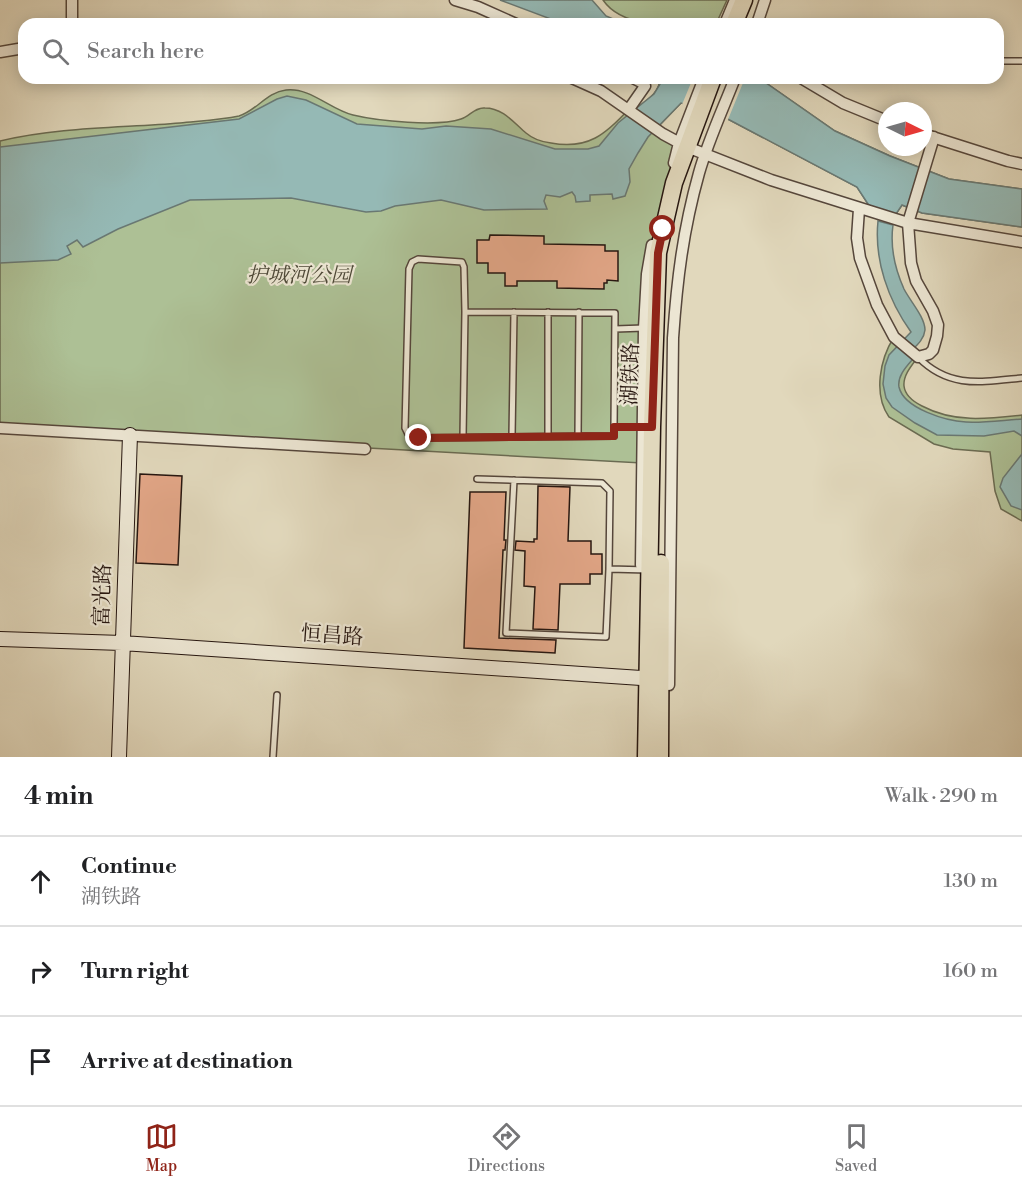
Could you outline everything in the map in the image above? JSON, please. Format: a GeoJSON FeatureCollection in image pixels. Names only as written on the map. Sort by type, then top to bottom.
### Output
{"type":"FeatureCollection","features":[{"type":"Feature","properties":{"kind":"main road"},"geometry":{"type":"LineString","coordinates":[[736,18],[744,0]]}},
{"type":"Feature","properties":{"kind":"main road"},"geometry":{"type":"LineString","coordinates":[[743,18],[750,0]]}},
{"type":"Feature","properties":{"kind":"main road"},"geometry":{"type":"LineString","coordinates":[[704,113],[711,84]]}},
{"type":"Feature","properties":{"kind":"main road"},"geometry":{"type":"LineString","coordinates":[[704,113],[717,84]]}},
{"type":"Feature","properties":{"kind":"main road","name":"湖铁路"},"geometry":{"type":"LineString","coordinates":[[646,757],[650,678],[654,328],[669,239],[691,148],[704,113]]}},
{"type":"Feature","properties":{"kind":"main road","name":"湖铁路"},"geometry":{"type":"LineString","coordinates":[[652,427],[645,570],[650,678],[660,757]]}},
{"type":"Feature","properties":{"kind":"street"},"geometry":{"type":"LineString","coordinates":[[72,0],[72,18]]}},
{"type":"Feature","properties":{"kind":"street"},"geometry":{"type":"LineString","coordinates":[[455,0],[503,18]]}},
{"type":"Feature","properties":{"kind":"street"},"geometry":{"type":"LineString","coordinates":[[728,18],[735,0]]}},
{"type":"Feature","properties":{"kind":"street"},"geometry":{"type":"LineString","coordinates":[[759,18],[765,0]]}},
{"type":"Feature","properties":{"kind":"street"},"geometry":{"type":"LineString","coordinates":[[0,52],[18,49]]}},
{"type":"Feature","properties":{"kind":"street"},"geometry":{"type":"LineString","coordinates":[[585,84],[629,109],[663,134],[691,148],[771,180],[908,223],[1022,242]]}},
{"type":"Feature","properties":{"kind":"street"},"geometry":{"type":"LineString","coordinates":[[629,109],[645,86],[644,84]]}},
{"type":"Feature","properties":{"kind":"street"},"geometry":{"type":"LineString","coordinates":[[704,84],[704,113]]}},
{"type":"Feature","properties":{"kind":"street"},"geometry":{"type":"LineString","coordinates":[[704,113],[730,84]]}},
{"type":"Feature","properties":{"kind":"street"},"geometry":{"type":"LineString","coordinates":[[811,84],[843,103],[878,117]]}},
{"type":"Feature","properties":{"kind":"street"},"geometry":{"type":"LineString","coordinates":[[932,137],[1022,164]]}},
{"type":"Feature","properties":{"kind":"street"},"geometry":{"type":"LineString","coordinates":[[668,757],[673,338],[681,246],[699,172],[691,148]]}},
{"type":"Feature","properties":{"kind":"street"},"geometry":{"type":"LineString","coordinates":[[859,209],[857,238],[859,252],[877,304],[894,337],[918,357],[929,354],[936,343],[938,325],[916,281],[911,263],[908,223],[926,166],[927,156]]}},
{"type":"Feature","properties":{"kind":"street"},"geometry":{"type":"LineString","coordinates":[[0,428],[366,449]]}},
{"type":"Feature","properties":{"kind":"street","name":"富光路"},"geometry":{"type":"LineString","coordinates":[[119,757],[130,435]]}},
{"type":"Feature","properties":{"kind":"street","name":"恒昌路"},"geometry":{"type":"LineString","coordinates":[[0,639],[122,643],[650,678]]}},
{"type":"Feature","properties":{"kind":"street"},"geometry":{"type":"LineString","coordinates":[[639,757],[650,678]]}},
{"type":"Feature","properties":{"kind":"lane"},"geometry":{"type":"LineString","coordinates":[[1004,61],[1022,60]]}},
{"type":"Feature","properties":{"kind":"lane"},"geometry":{"type":"LineString","coordinates":[[463,437],[464,267],[462,262],[418,259],[412,262],[409,269],[405,428],[408,434],[413,437],[463,437],[512,436],[614,436],[615,313],[465,312]]}},
{"type":"Feature","properties":{"kind":"lane"},"geometry":{"type":"LineString","coordinates":[[512,436],[514,312]]}},
{"type":"Feature","properties":{"kind":"lane"},"geometry":{"type":"LineString","coordinates":[[548,312],[548,436]]}},
{"type":"Feature","properties":{"kind":"lane"},"geometry":{"type":"LineString","coordinates":[[578,436],[579,312]]}},
{"type":"Feature","properties":{"kind":"lane"},"geometry":{"type":"LineString","coordinates":[[615,329],[654,328]]}},
{"type":"Feature","properties":{"kind":"lane"},"geometry":{"type":"LineString","coordinates":[[918,357],[932,368],[955,380],[965,382],[1022,378]]}},
{"type":"Feature","properties":{"kind":"lane"},"geometry":{"type":"LineString","coordinates":[[614,427],[652,427]]}},
{"type":"Feature","properties":{"kind":"lane"},"geometry":{"type":"LineString","coordinates":[[477,479],[514,480],[604,484],[610,491],[606,637],[506,633],[514,480]]}},
{"type":"Feature","properties":{"kind":"lane"},"geometry":{"type":"LineString","coordinates":[[609,569],[645,570]]}},
{"type":"Feature","properties":{"kind":"lane"},"geometry":{"type":"LineString","coordinates":[[273,757],[277,695]]}},
{"type":"Feature","properties":{"kind":"green space"},"geometry":{"type":"Polygon","coordinates":[[[603,0],[727,0],[719,18],[628,18],[613,10],[603,0]]]}},
{"type":"Feature","properties":{"kind":"green space","name":"护城河公园"},"geometry":{"type":"Polygon","coordinates":[[[659,84],[768,84],[835,131],[878,151],[878,156],[890,156],[949,179],[1022,189],[1022,227],[922,213],[902,205],[896,214],[870,207],[857,187],[724,117],[681,103],[656,129],[679,143],[650,252],[642,463],[0,428],[0,141],[67,130],[180,123],[239,116],[279,91],[295,90],[312,95],[353,115],[392,121],[438,123],[464,118],[478,109],[497,110],[538,140],[564,145],[586,142],[604,133],[629,109],[633,111],[654,93],[659,84]]]}},
{"type":"Feature","properties":{"kind":"green space"},"geometry":{"type":"Polygon","coordinates":[[[894,337],[918,357],[906,374],[904,386],[908,395],[919,404],[946,415],[958,417],[1022,415],[1022,521],[1001,509],[995,491],[990,452],[953,449],[934,444],[889,417],[881,398],[880,377],[885,356],[894,337]]]}},
{"type":"Feature","properties":{"kind":"water"},"geometry":{"type":"Polygon","coordinates":[[[500,0],[592,0],[606,16],[611,18],[548,18],[500,0]]]}},
{"type":"Feature","properties":{"kind":"water"},"geometry":{"type":"Polygon","coordinates":[[[660,84],[768,84],[835,131],[878,151],[878,156],[890,156],[949,179],[1022,189],[1022,227],[922,213],[902,205],[896,214],[870,207],[857,187],[724,117],[681,103],[648,137],[638,153],[629,169],[630,182],[625,196],[613,199],[612,194],[590,195],[590,201],[576,202],[572,192],[560,197],[546,195],[544,201],[547,209],[484,210],[441,200],[366,212],[291,198],[190,200],[118,229],[83,247],[77,240],[67,246],[71,254],[58,260],[0,263],[0,147],[239,119],[287,96],[306,100],[357,124],[422,129],[446,126],[491,129],[555,149],[588,149],[599,146],[618,123],[654,94],[660,84]]]}},
{"type":"Feature","properties":{"kind":"water"},"geometry":{"type":"Polygon","coordinates":[[[878,221],[893,225],[893,250],[898,274],[904,289],[920,314],[925,330],[919,343],[909,353],[913,359],[900,379],[899,387],[903,395],[917,407],[948,419],[987,422],[1022,419],[1022,436],[1014,431],[984,436],[937,435],[892,407],[886,398],[883,384],[885,366],[889,355],[911,332],[896,307],[884,279],[878,250],[878,221]]]}},
{"type":"Feature","properties":{"kind":"water"},"geometry":{"type":"Polygon","coordinates":[[[1022,454],[1022,510],[1011,506],[1000,487],[1003,478],[1022,454]]]}},
{"type":"Feature","properties":{"kind":"pier"},"geometry":{"type":"Polygon","coordinates":[[[691,84],[743,84],[727,122],[681,107],[691,84]]]}},
{"type":"Feature","properties":{"kind":"building"},"geometry":{"type":"Polygon","coordinates":[[[490,235],[544,236],[544,244],[605,245],[605,251],[618,251],[618,281],[607,280],[607,283],[604,283],[604,289],[557,288],[557,281],[517,281],[517,286],[505,286],[505,273],[488,273],[488,263],[477,263],[477,240],[489,240],[490,235]]]}},
{"type":"Feature","properties":{"kind":"building"},"geometry":{"type":"Polygon","coordinates":[[[140,474],[182,476],[178,565],[136,563],[140,474]]]}},
{"type":"Feature","properties":{"kind":"building"},"geometry":{"type":"Polygon","coordinates":[[[538,486],[570,487],[568,541],[591,541],[591,554],[602,554],[602,574],[590,574],[590,584],[560,584],[558,630],[533,629],[535,587],[524,586],[525,551],[515,550],[516,541],[534,542],[534,539],[537,539],[538,486]]]}},
{"type":"Feature","properties":{"kind":"building"},"geometry":{"type":"Polygon","coordinates":[[[470,492],[506,492],[504,540],[506,540],[505,550],[503,550],[499,638],[556,640],[555,653],[464,648],[470,492]]]}},
{"type":"Feature","properties":{"kind":"route"},"geometry":{"type":"LineString","coordinates":[[419,438],[614,436],[614,427],[652,427],[658,253],[663,229]]}}]}
